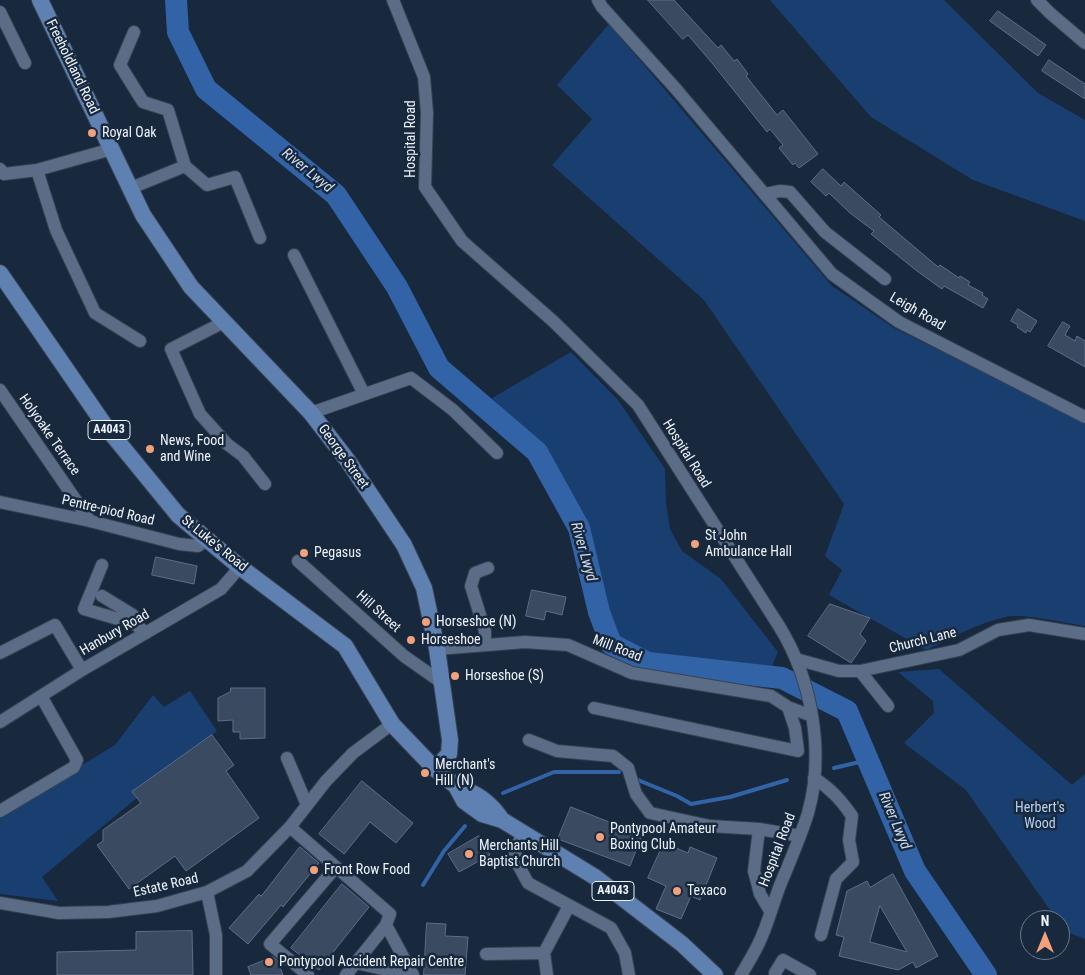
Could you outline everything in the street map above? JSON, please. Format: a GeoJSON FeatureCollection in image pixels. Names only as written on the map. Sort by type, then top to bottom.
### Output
{"type":"FeatureCollection","features":[{"type":"Feature","properties":{"kind":"main road","name":"Freeholdland Road"},"geometry":{"type":"LineString","coordinates":[[40,0],[131,188]]}},
{"type":"Feature","properties":{"kind":"main road","name":"George Street"},"geometry":{"type":"LineString","coordinates":[[131,188],[143,215],[191,287],[311,413],[348,461],[404,544],[424,588],[437,649],[450,740],[449,754],[435,769]]}},
{"type":"Feature","properties":{"kind":"main road","name":"St Luke's Road"},"geometry":{"type":"LineString","coordinates":[[0,273],[106,427],[178,515],[240,567],[345,646],[392,724],[435,769],[456,786],[464,801],[482,814],[502,820],[595,877],[682,944],[715,975]]}},
{"type":"Feature","properties":{"kind":"street","name":"Hospital Road"},"geometry":{"type":"LineString","coordinates":[[393,0],[424,77],[427,114],[425,187],[462,241],[554,322],[638,405],[779,626],[790,644],[798,664],[808,697],[816,745],[814,778],[808,812],[758,945],[741,975]]}},
{"type":"Feature","properties":{"kind":"street","name":"Leigh Road"},"geometry":{"type":"LineString","coordinates":[[598,0],[602,7],[676,89],[832,274],[899,322],[1085,417]]}},
{"type":"Feature","properties":{"kind":"street"},"geometry":{"type":"LineString","coordinates":[[1037,0],[1085,44]]}},
{"type":"Feature","properties":{"kind":"street"},"geometry":{"type":"LineString","coordinates":[[0,12],[25,63]]}},
{"type":"Feature","properties":{"kind":"street"},"geometry":{"type":"LineString","coordinates":[[134,32],[120,65],[143,102],[168,110],[185,166],[207,185],[235,177],[260,238]]}},
{"type":"Feature","properties":{"kind":"street"},"geometry":{"type":"LineString","coordinates":[[0,169],[4,174],[37,170],[112,149]]}},
{"type":"Feature","properties":{"kind":"street"},"geometry":{"type":"LineString","coordinates":[[131,188],[185,166]]}},
{"type":"Feature","properties":{"kind":"street"},"geometry":{"type":"LineString","coordinates":[[37,170],[56,230],[95,313],[140,341]]}},
{"type":"Feature","properties":{"kind":"street","name":"Leigh Road"},"geometry":{"type":"LineString","coordinates":[[765,194],[780,191],[790,192],[825,232],[885,279]]}},
{"type":"Feature","properties":{"kind":"street"},"geometry":{"type":"LineString","coordinates":[[294,255],[364,394]]}},
{"type":"Feature","properties":{"kind":"street"},"geometry":{"type":"LineString","coordinates":[[224,322],[171,350],[200,414],[227,444],[243,456],[265,484]]}},
{"type":"Feature","properties":{"kind":"street"},"geometry":{"type":"LineString","coordinates":[[311,413],[411,378],[452,410],[498,452]]}},
{"type":"Feature","properties":{"kind":"street","name":"Holyoake Terrace"},"geometry":{"type":"LineString","coordinates":[[0,390],[90,521]]}},
{"type":"Feature","properties":{"kind":"street","name":"Pentre-piod Road"},"geometry":{"type":"LineString","coordinates":[[0,502],[90,521],[179,544],[198,546],[207,539]]}},
{"type":"Feature","properties":{"kind":"street","name":"Hill Street"},"geometry":{"type":"LineString","coordinates":[[298,561],[404,656],[441,682]]}},
{"type":"Feature","properties":{"kind":"street"},"geometry":{"type":"LineString","coordinates":[[102,565],[84,609],[135,624],[146,633]]}},
{"type":"Feature","properties":{"kind":"street","name":"Hanbury Road"},"geometry":{"type":"LineString","coordinates":[[0,722],[82,670],[221,589],[240,567]]}},
{"type":"Feature","properties":{"kind":"street"},"geometry":{"type":"LineString","coordinates":[[485,645],[485,631],[471,586],[476,573],[488,568]]}},
{"type":"Feature","properties":{"kind":"street"},"geometry":{"type":"LineString","coordinates":[[102,596],[133,615],[135,624]]}},
{"type":"Feature","properties":{"kind":"street"},"geometry":{"type":"LineString","coordinates":[[0,653],[55,625],[82,670]]}},
{"type":"Feature","properties":{"kind":"street","name":"Church Lane"},"geometry":{"type":"LineString","coordinates":[[798,664],[839,671],[860,671],[959,650],[998,630],[1029,625],[1085,634]]}},
{"type":"Feature","properties":{"kind":"street","name":"Mill Road"},"geometry":{"type":"LineString","coordinates":[[437,649],[525,642],[568,645],[632,673],[771,696],[788,706],[812,716]]}},
{"type":"Feature","properties":{"kind":"street"},"geometry":{"type":"LineString","coordinates":[[860,671],[888,706]]}},
{"type":"Feature","properties":{"kind":"street"},"geometry":{"type":"LineString","coordinates":[[0,811],[74,767],[77,760],[41,696]]}},
{"type":"Feature","properties":{"kind":"street"},"geometry":{"type":"LineString","coordinates":[[594,708],[798,751],[788,706]]}},
{"type":"Feature","properties":{"kind":"street","name":"Estate Road"},"geometry":{"type":"LineString","coordinates":[[0,903],[59,912],[108,912],[157,906],[207,892],[247,871],[290,827],[326,781],[353,753],[392,724]]}},
{"type":"Feature","properties":{"kind":"street"},"geometry":{"type":"LineString","coordinates":[[529,740],[557,750],[614,756],[628,768],[636,794],[650,813],[710,826],[759,829],[800,836]]}},
{"type":"Feature","properties":{"kind":"street"},"geometry":{"type":"LineString","coordinates":[[287,758],[307,806]]}},
{"type":"Feature","properties":{"kind":"street"},"geometry":{"type":"LineString","coordinates":[[814,778],[830,788],[852,816],[850,840],[853,862],[836,879],[821,935]]}},
{"type":"Feature","properties":{"kind":"street"},"geometry":{"type":"LineString","coordinates":[[290,827],[390,914],[386,925],[346,975]]}},
{"type":"Feature","properties":{"kind":"street"},"geometry":{"type":"LineString","coordinates":[[759,829],[754,872],[760,894],[770,911]]}},
{"type":"Feature","properties":{"kind":"street"},"geometry":{"type":"LineString","coordinates":[[522,833],[514,857],[528,883],[611,928],[625,953],[628,975]]}},
{"type":"Feature","properties":{"kind":"street"},"geometry":{"type":"LineString","coordinates":[[308,975],[270,944],[336,867]]}},
{"type":"Feature","properties":{"kind":"street"},"geometry":{"type":"LineString","coordinates":[[207,892],[216,934],[216,975]]}},
{"type":"Feature","properties":{"kind":"street"},"geometry":{"type":"LineString","coordinates":[[547,975],[544,953],[569,906]]}},
{"type":"Feature","properties":{"kind":"street"},"geometry":{"type":"LineString","coordinates":[[386,925],[411,975]]}},
{"type":"Feature","properties":{"kind":"street"},"geometry":{"type":"LineString","coordinates":[[486,954],[544,953]]}},
{"type":"Feature","properties":{"kind":"street"},"geometry":{"type":"LineString","coordinates":[[775,973],[783,960],[810,975]]}},
{"type":"Feature","properties":{"kind":"street"},"geometry":{"type":"LineString","coordinates":[[356,963],[411,975]]}},
{"type":"Feature","properties":{"kind":"green space"},"geometry":{"type":"Polygon","coordinates":[[[770,0],[944,0],[1038,93],[1085,120],[1085,221],[973,180],[871,117],[770,0]]]}},
{"type":"Feature","properties":{"kind":"green space"},"geometry":{"type":"Polygon","coordinates":[[[609,24],[832,286],[894,328],[1085,423],[1085,626],[1033,617],[1005,617],[975,627],[926,650],[829,595],[842,570],[825,556],[844,504],[704,300],[552,165],[592,119],[557,85],[609,24]]]}},
{"type":"Feature","properties":{"kind":"green space"},"geometry":{"type":"Polygon","coordinates":[[[571,352],[618,400],[665,469],[666,503],[670,529],[682,551],[721,579],[778,652],[772,666],[635,652],[617,638],[597,589],[588,533],[555,463],[492,398],[571,352]]]}},
{"type":"Feature","properties":{"kind":"green space","name":"Herbert's Wood"},"geometry":{"type":"Polygon","coordinates":[[[939,669],[1072,785],[1085,774],[1085,939],[1070,932],[1070,910],[1050,910],[966,790],[904,743],[934,713],[933,701],[898,672],[939,669]]]}},
{"type":"Feature","properties":{"kind":"green space"},"geometry":{"type":"Polygon","coordinates":[[[190,691],[217,731],[42,877],[58,901],[0,894],[0,815],[115,745],[153,695],[164,707],[190,691]]]}},
{"type":"Feature","properties":{"kind":"building"},"geometry":{"type":"Polygon","coordinates":[[[648,0],[674,0],[718,48],[721,45],[734,61],[737,59],[748,74],[746,76],[777,115],[783,110],[818,154],[799,168],[795,163],[793,165],[779,148],[783,145],[770,129],[767,132],[688,35],[683,39],[648,0]]]}},
{"type":"Feature","properties":{"kind":"building"},"geometry":{"type":"Polygon","coordinates":[[[998,11],[1046,45],[1038,56],[990,21],[998,11]]]}},
{"type":"Feature","properties":{"kind":"building"},"geometry":{"type":"Polygon","coordinates":[[[1049,60],[1085,84],[1085,99],[1042,71],[1049,60]]]}},
{"type":"Feature","properties":{"kind":"building"},"geometry":{"type":"Polygon","coordinates":[[[823,169],[841,186],[844,182],[881,215],[879,217],[938,267],[940,265],[959,278],[960,276],[970,282],[968,285],[983,293],[982,295],[988,299],[983,308],[944,286],[942,289],[871,234],[874,231],[850,213],[829,193],[826,196],[811,182],[823,169]]]}},
{"type":"Feature","properties":{"kind":"building"},"geometry":{"type":"Polygon","coordinates":[[[1018,309],[1037,321],[1030,332],[1027,330],[1026,333],[1011,321],[1018,309]]]}},
{"type":"Feature","properties":{"kind":"building"},"geometry":{"type":"Polygon","coordinates":[[[1063,322],[1070,326],[1065,335],[1075,341],[1077,336],[1085,341],[1085,367],[1048,346],[1063,322]]]}},
{"type":"Feature","properties":{"kind":"building"},"geometry":{"type":"Polygon","coordinates":[[[156,557],[197,566],[194,584],[152,575],[156,557]]]}},
{"type":"Feature","properties":{"kind":"building"},"geometry":{"type":"Polygon","coordinates":[[[532,590],[566,597],[562,615],[546,611],[544,620],[526,616],[532,590]]]}},
{"type":"Feature","properties":{"kind":"building"},"geometry":{"type":"Polygon","coordinates":[[[830,604],[870,618],[860,634],[866,641],[851,663],[808,636],[830,604]]]}},
{"type":"Feature","properties":{"kind":"building"},"geometry":{"type":"Polygon","coordinates":[[[231,688],[265,688],[265,738],[240,739],[240,732],[233,732],[233,720],[218,721],[218,698],[230,692],[231,688]]]}},
{"type":"Feature","properties":{"kind":"building"},"geometry":{"type":"Polygon","coordinates":[[[212,735],[234,765],[226,771],[259,818],[186,871],[175,856],[129,889],[97,845],[103,841],[103,830],[141,803],[132,792],[212,735]]]}},
{"type":"Feature","properties":{"kind":"building"},"geometry":{"type":"Polygon","coordinates":[[[362,781],[413,823],[396,843],[370,822],[344,854],[319,834],[362,781]]]}},
{"type":"Feature","properties":{"kind":"building","name":"Pontypool Amateur Boxing Club"},"geometry":{"type":"Polygon","coordinates":[[[571,807],[642,835],[630,866],[558,839],[571,807]]]}},
{"type":"Feature","properties":{"kind":"building","name":"Merchants Hill Baptist Church"},"geometry":{"type":"Polygon","coordinates":[[[479,836],[490,855],[459,872],[448,854],[479,836]]]}},
{"type":"Feature","properties":{"kind":"building"},"geometry":{"type":"Polygon","coordinates":[[[664,843],[688,853],[690,847],[717,858],[700,900],[691,896],[681,919],[656,909],[666,886],[648,878],[664,843]]]}},
{"type":"Feature","properties":{"kind":"building"},"geometry":{"type":"Polygon","coordinates":[[[300,847],[319,863],[283,907],[281,905],[248,944],[229,928],[259,894],[261,896],[300,847]]]}},
{"type":"Feature","properties":{"kind":"building"},"geometry":{"type":"Polygon","coordinates":[[[893,874],[938,956],[916,968],[913,962],[898,970],[839,956],[844,937],[836,935],[847,891],[867,881],[870,887],[893,874]],[[880,906],[870,942],[907,952],[880,906]]]}},
{"type":"Feature","properties":{"kind":"building"},"geometry":{"type":"Polygon","coordinates":[[[342,884],[369,907],[319,970],[291,948],[342,884]]]}},
{"type":"Feature","properties":{"kind":"building"},"geometry":{"type":"Polygon","coordinates":[[[427,923],[446,924],[445,936],[468,937],[465,975],[424,975],[427,923]]]}},
{"type":"Feature","properties":{"kind":"building"},"geometry":{"type":"Polygon","coordinates":[[[192,931],[193,975],[57,975],[57,952],[136,950],[136,932],[192,931]]]}},
{"type":"Feature","properties":{"kind":"building","name":"Pontypool Accident Repair Centre"},"geometry":{"type":"Polygon","coordinates":[[[273,957],[277,960],[283,975],[251,975],[248,967],[273,957]]]}},
{"type":"Feature","properties":{"kind":"waterway","name":"River Lwyd"},"geometry":{"type":"LineString","coordinates":[[176,0],[178,32],[206,89],[336,195],[397,287],[439,368],[537,452],[579,528],[599,612],[611,644],[648,663],[782,678],[847,711],[915,871],[986,975]]}},
{"type":"Feature","properties":{"kind":"waterway"},"geometry":{"type":"LineString","coordinates":[[834,768],[868,760]]}},
{"type":"Feature","properties":{"kind":"waterway"},"geometry":{"type":"LineString","coordinates":[[503,793],[554,772],[619,772]]}},
{"type":"Feature","properties":{"kind":"waterway"},"geometry":{"type":"LineString","coordinates":[[638,780],[677,796],[691,804],[730,797],[787,780]]}},
{"type":"Feature","properties":{"kind":"waterway"},"geometry":{"type":"LineString","coordinates":[[423,885],[444,851],[465,826]]}},
{"type":"Feature","properties":{"kind":"place","name":"Royal Oak"},"geometry":{"type":"Point","coordinates":[92,133]}},
{"type":"Feature","properties":{"kind":"place","name":"News, Food and Wine"},"geometry":{"type":"Point","coordinates":[150,449]}},
{"type":"Feature","properties":{"kind":"place","name":"St John Ambulance Hall"},"geometry":{"type":"Point","coordinates":[695,544]}},
{"type":"Feature","properties":{"kind":"place","name":"Pegasus"},"geometry":{"type":"Point","coordinates":[304,553]}},
{"type":"Feature","properties":{"kind":"place","name":"Horseshoe (N)"},"geometry":{"type":"Point","coordinates":[426,622]}},
{"type":"Feature","properties":{"kind":"place","name":"Horseshoe"},"geometry":{"type":"Point","coordinates":[411,640]}},
{"type":"Feature","properties":{"kind":"place","name":"Horseshoe (S)"},"geometry":{"type":"Point","coordinates":[455,676]}},
{"type":"Feature","properties":{"kind":"place","name":"Merchant's Hill (N)"},"geometry":{"type":"Point","coordinates":[425,773]}},
{"type":"Feature","properties":{"kind":"place","name":"Pontypool Amateur Boxing Club"},"geometry":{"type":"Point","coordinates":[600,837]}},
{"type":"Feature","properties":{"kind":"place","name":"Merchants Hill Baptist Church"},"geometry":{"type":"Point","coordinates":[469,854]}},
{"type":"Feature","properties":{"kind":"place","name":"Front Row Food"},"geometry":{"type":"Point","coordinates":[314,870]}},
{"type":"Feature","properties":{"kind":"place","name":"Texaco"},"geometry":{"type":"Point","coordinates":[677,891]}},
{"type":"Feature","properties":{"kind":"place","name":"Pontypool Accident Repair Centre"},"geometry":{"type":"Point","coordinates":[269,962]}}]}
